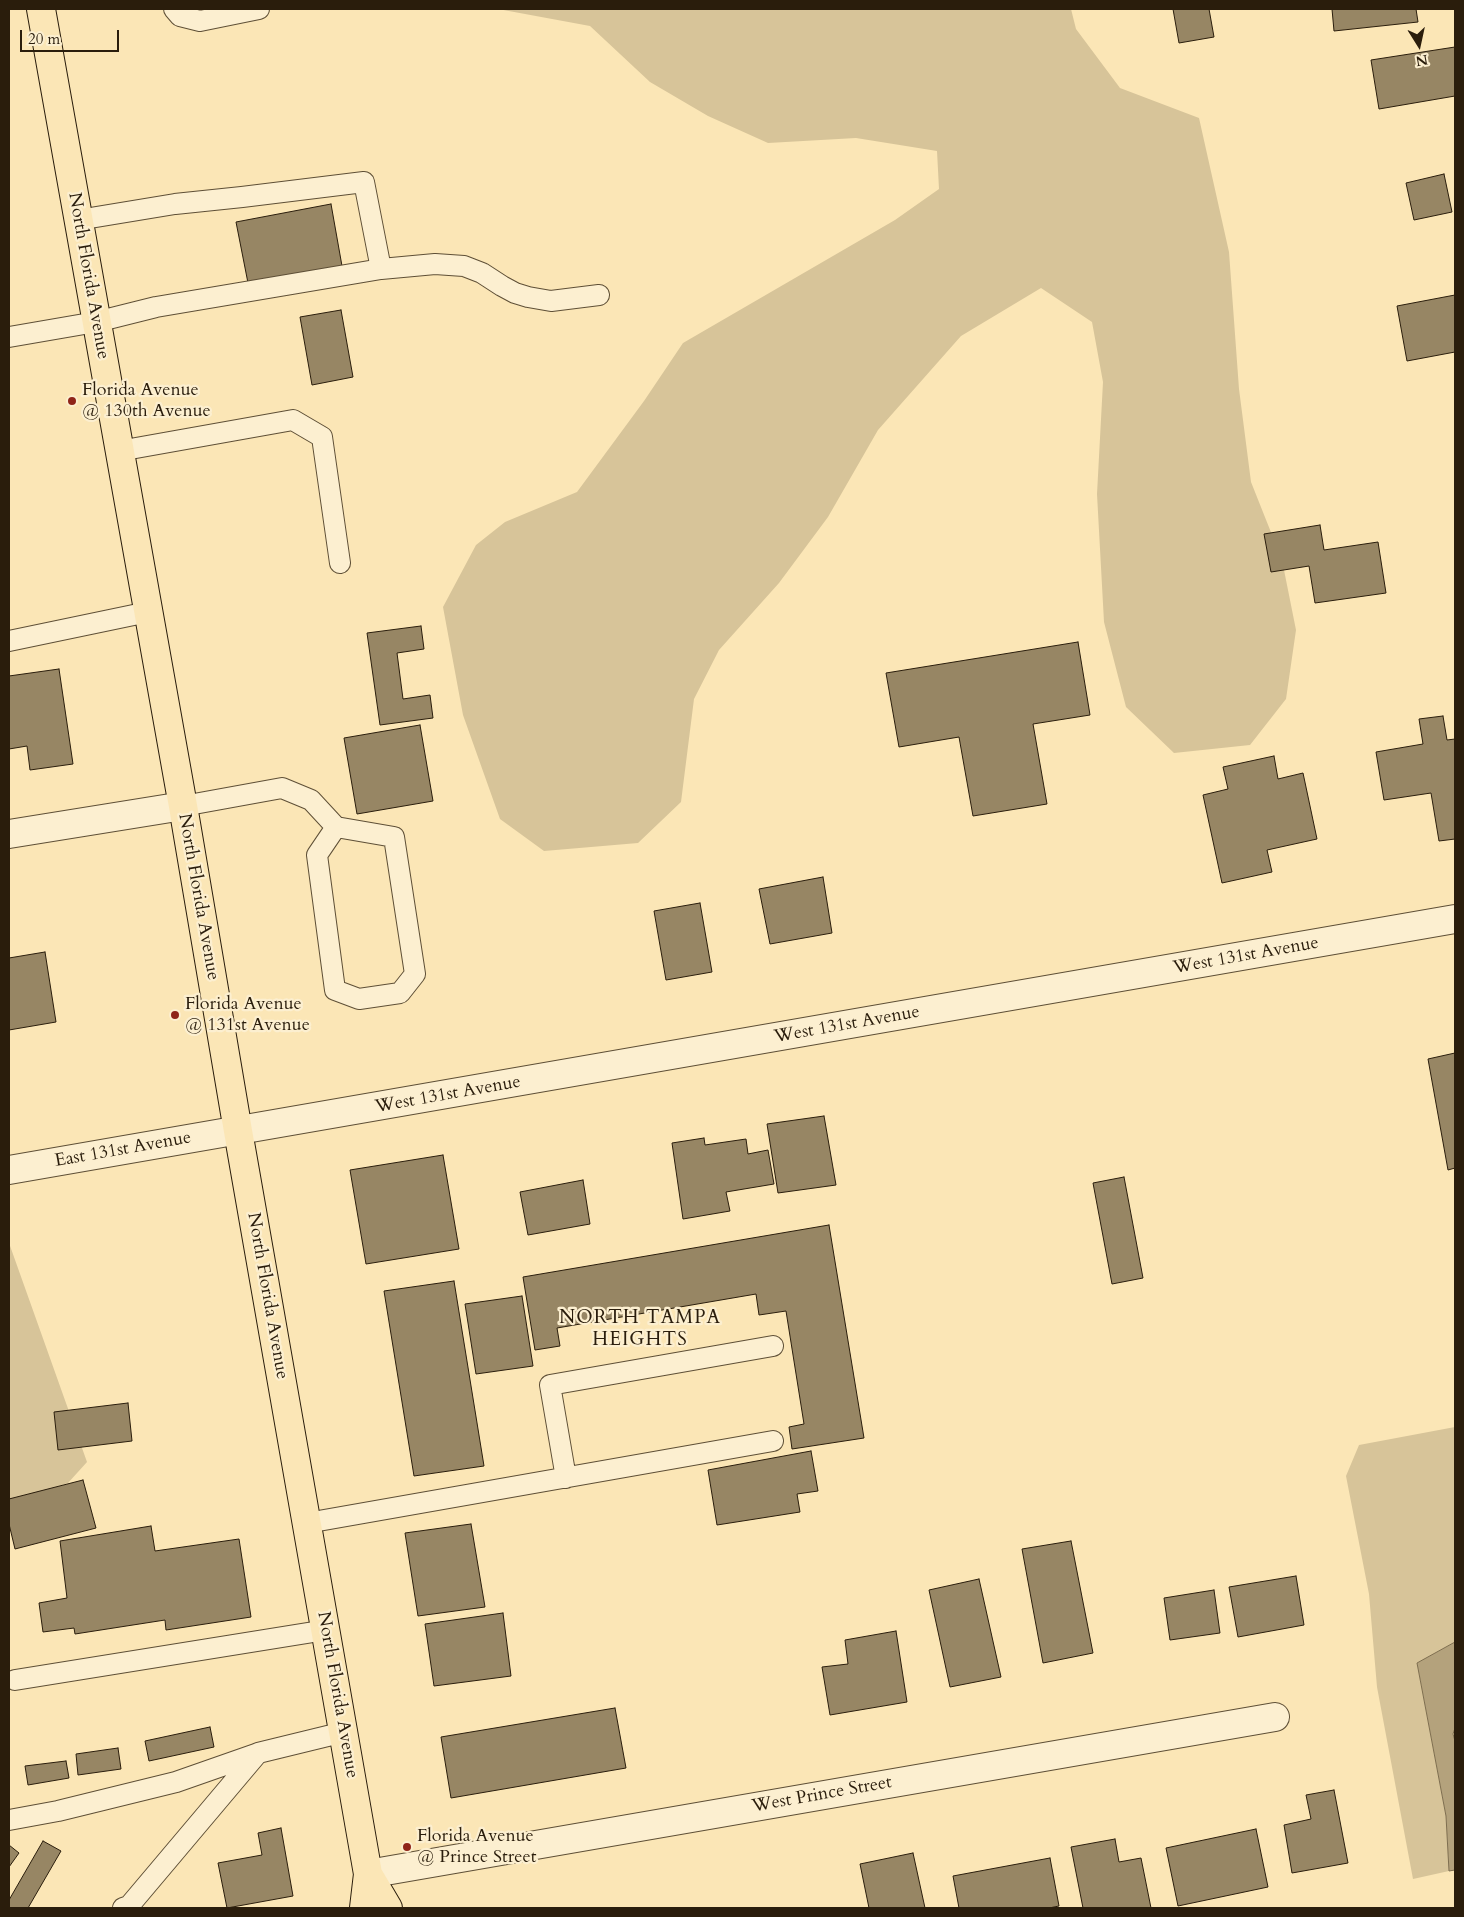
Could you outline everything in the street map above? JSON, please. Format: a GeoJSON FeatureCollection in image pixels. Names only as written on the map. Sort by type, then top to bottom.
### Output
{"type":"FeatureCollection","features":[{"type":"Feature","properties":{"kind":"main road","name":"North Florida Avenue"},"geometry":{"type":"LineString","coordinates":[[42,9],[344,1732],[368,1874],[364,1908]]}},
{"type":"Feature","properties":{"kind":"main road","name":"North Florida Avenue"},"geometry":{"type":"LineString","coordinates":[[368,1874],[388,1908]]}},
{"type":"Feature","properties":{"kind":"street"},"geometry":{"type":"LineString","coordinates":[[9,834],[183,806]]}},
{"type":"Feature","properties":{"kind":"street","name":"West 131st Avenue"},"geometry":{"type":"LineString","coordinates":[[238,1131],[1455,919]]}},
{"type":"Feature","properties":{"kind":"street","name":"East 131st Avenue"},"geometry":{"type":"LineString","coordinates":[[9,1170],[238,1131]]}},
{"type":"Feature","properties":{"kind":"street","name":"West Prince Street"},"geometry":{"type":"LineString","coordinates":[[368,1874],[1276,1718]]}},
{"type":"Feature","properties":{"kind":"lane"},"geometry":{"type":"LineString","coordinates":[[174,9],[180,16],[200,21],[259,9]]}},
{"type":"Feature","properties":{"kind":"lane"},"geometry":{"type":"LineString","coordinates":[[78,220],[175,204],[364,182],[381,269]]}},
{"type":"Feature","properties":{"kind":"lane"},"geometry":{"type":"LineString","coordinates":[[9,337],[96,322],[156,307],[381,269],[435,264],[464,266],[482,273],[515,293],[551,301],[599,295]]}},
{"type":"Feature","properties":{"kind":"lane"},"geometry":{"type":"LineString","coordinates":[[119,451],[293,420],[322,437],[340,563]]}},
{"type":"Feature","properties":{"kind":"lane"},"geometry":{"type":"LineString","coordinates":[[9,640],[148,612]]}},
{"type":"Feature","properties":{"kind":"lane"},"geometry":{"type":"LineString","coordinates":[[183,806],[282,788],[311,800],[336,827],[394,837],[415,974],[400,993],[359,1000],[335,990],[316,855],[336,827]]}},
{"type":"Feature","properties":{"kind":"lane"},"geometry":{"type":"LineString","coordinates":[[566,1478],[550,1385],[773,1346]]}},
{"type":"Feature","properties":{"kind":"lane"},"geometry":{"type":"LineString","coordinates":[[307,1523],[773,1441]]}},
{"type":"Feature","properties":{"kind":"lane"},"geometry":{"type":"LineString","coordinates":[[16,1680],[326,1630]]}},
{"type":"Feature","properties":{"kind":"lane"},"geometry":{"type":"LineString","coordinates":[[9,1820],[58,1811],[176,1782],[258,1753],[344,1732]]}},
{"type":"Feature","properties":{"kind":"lane"},"geometry":{"type":"LineString","coordinates":[[123,1908],[128,1906],[258,1753]]}},
{"type":"Feature","properties":{"kind":"shaded area"},"geometry":{"type":"Polygon","coordinates":[[[498,9],[1071,9],[1076,29],[1120,88],[1199,118],[1229,252],[1239,389],[1251,482],[1282,560],[1296,630],[1286,699],[1250,745],[1174,753],[1126,707],[1104,622],[1097,494],[1103,382],[1092,322],[1041,288],[961,336],[878,430],[828,517],[779,583],[719,650],[694,699],[681,802],[638,843],[544,851],[500,819],[463,715],[443,607],[476,545],[505,522],[577,492],[644,401],[683,343],[895,220],[939,189],[937,151],[856,138],[768,143],[708,116],[650,82],[590,26],[498,9]]]}},
{"type":"Feature","properties":{"kind":"shaded area"},"geometry":{"type":"Polygon","coordinates":[[[9,1243],[87,1462],[68,1483],[30,1496],[9,1500],[9,1243]]]}},
{"type":"Feature","properties":{"kind":"shaded area"},"geometry":{"type":"Polygon","coordinates":[[[1455,1427],[1455,1642],[1417,1663],[1446,1816],[1449,1871],[1413,1879],[1377,1687],[1369,1594],[1346,1476],[1359,1445],[1455,1427]]]}},
{"type":"Feature","properties":{"kind":"shaded area"},"geometry":{"type":"Polygon","coordinates":[[[1455,1642],[1455,1728],[1453,1734],[1455,1741],[1455,1870],[1449,1871],[1446,1816],[1417,1663],[1455,1642]]]}},
{"type":"Feature","properties":{"kind":"building"},"geometry":{"type":"Polygon","coordinates":[[[1173,9],[1209,9],[1214,37],[1179,43],[1173,9]]]}},
{"type":"Feature","properties":{"kind":"building"},"geometry":{"type":"Polygon","coordinates":[[[1332,9],[1416,9],[1418,22],[1334,31],[1332,9]]]}},
{"type":"Feature","properties":{"kind":"building"},"geometry":{"type":"Polygon","coordinates":[[[1455,47],[1455,96],[1379,109],[1371,60],[1455,47]]]}},
{"type":"Feature","properties":{"kind":"building"},"geometry":{"type":"Polygon","coordinates":[[[1444,174],[1452,212],[1414,220],[1406,183],[1444,174]]]}},
{"type":"Feature","properties":{"kind":"building"},"geometry":{"type":"Polygon","coordinates":[[[331,204],[342,266],[248,283],[236,222],[331,204]]]}},
{"type":"Feature","properties":{"kind":"building"},"geometry":{"type":"Polygon","coordinates":[[[1455,295],[1455,352],[1407,361],[1397,306],[1455,295]]]}},
{"type":"Feature","properties":{"kind":"building"},"geometry":{"type":"Polygon","coordinates":[[[341,310],[353,377],[312,385],[300,317],[341,310]]]}},
{"type":"Feature","properties":{"kind":"building"},"geometry":{"type":"Polygon","coordinates":[[[1320,525],[1324,550],[1378,542],[1386,593],[1315,603],[1309,566],[1271,572],[1264,534],[1320,525]]]}},
{"type":"Feature","properties":{"kind":"building"},"geometry":{"type":"Polygon","coordinates":[[[421,626],[424,649],[397,653],[403,699],[430,695],[433,718],[380,725],[367,633],[421,626]]]}},
{"type":"Feature","properties":{"kind":"building"},"geometry":{"type":"Polygon","coordinates":[[[1078,642],[1090,715],[1033,724],[1047,804],[973,816],[959,737],[899,747],[886,673],[1078,642]]]}},
{"type":"Feature","properties":{"kind":"building"},"geometry":{"type":"Polygon","coordinates":[[[59,669],[73,764],[30,770],[27,746],[9,749],[9,676],[59,669]]]}},
{"type":"Feature","properties":{"kind":"building"},"geometry":{"type":"Polygon","coordinates":[[[1443,716],[1447,740],[1455,739],[1455,839],[1439,841],[1431,793],[1384,800],[1376,752],[1423,744],[1419,719],[1443,716]]]}},
{"type":"Feature","properties":{"kind":"building"},"geometry":{"type":"Polygon","coordinates":[[[420,725],[433,801],[357,814],[344,738],[420,725]]]}},
{"type":"Feature","properties":{"kind":"building"},"geometry":{"type":"Polygon","coordinates":[[[1274,756],[1278,779],[1303,773],[1317,839],[1267,850],[1272,872],[1222,883],[1203,795],[1228,789],[1223,767],[1274,756]]]}},
{"type":"Feature","properties":{"kind":"building"},"geometry":{"type":"Polygon","coordinates":[[[823,877],[832,933],[770,944],[759,889],[823,877]]]}},
{"type":"Feature","properties":{"kind":"building"},"geometry":{"type":"Polygon","coordinates":[[[700,903],[712,972],[666,980],[654,911],[700,903]]]}},
{"type":"Feature","properties":{"kind":"building"},"geometry":{"type":"Polygon","coordinates":[[[45,952],[56,1022],[9,1030],[9,958],[45,952]]]}},
{"type":"Feature","properties":{"kind":"building"},"geometry":{"type":"Polygon","coordinates":[[[1455,1053],[1455,1168],[1448,1170],[1428,1059],[1455,1053]]]}},
{"type":"Feature","properties":{"kind":"building"},"geometry":{"type":"Polygon","coordinates":[[[824,1116],[836,1185],[778,1193],[767,1124],[824,1116]]]}},
{"type":"Feature","properties":{"kind":"building"},"geometry":{"type":"Polygon","coordinates":[[[704,1138],[705,1145],[746,1139],[748,1154],[768,1150],[774,1184],[726,1192],[730,1211],[683,1219],[672,1143],[704,1138]]]}},
{"type":"Feature","properties":{"kind":"building"},"geometry":{"type":"Polygon","coordinates":[[[443,1155],[459,1249],[366,1264],[350,1170],[443,1155]]]}},
{"type":"Feature","properties":{"kind":"building"},"geometry":{"type":"Polygon","coordinates":[[[1124,1177],[1143,1278],[1112,1284],[1093,1183],[1124,1177]]]}},
{"type":"Feature","properties":{"kind":"building"},"geometry":{"type":"Polygon","coordinates":[[[583,1180],[590,1224],[528,1235],[520,1192],[583,1180]]]}},
{"type":"Feature","properties":{"kind":"building"},"geometry":{"type":"Polygon","coordinates":[[[829,1225],[864,1438],[792,1449],[789,1427],[804,1424],[786,1311],[759,1315],[756,1294],[557,1328],[560,1346],[535,1350],[523,1277],[829,1225]]]}},
{"type":"Feature","properties":{"kind":"building"},"geometry":{"type":"Polygon","coordinates":[[[454,1281],[484,1466],[414,1476],[384,1291],[454,1281]]]}},
{"type":"Feature","properties":{"kind":"building"},"geometry":{"type":"Polygon","coordinates":[[[522,1296],[533,1366],[476,1374],[465,1304],[522,1296]]]}},
{"type":"Feature","properties":{"kind":"building"},"geometry":{"type":"Polygon","coordinates":[[[128,1403],[132,1441],[58,1450],[54,1412],[128,1403]]]}},
{"type":"Feature","properties":{"kind":"building"},"geometry":{"type":"Polygon","coordinates":[[[811,1451],[818,1491],[797,1494],[800,1512],[717,1525],[708,1470],[811,1451]]]}},
{"type":"Feature","properties":{"kind":"building"},"geometry":{"type":"Polygon","coordinates":[[[83,1480],[96,1528],[15,1549],[9,1524],[9,1499],[83,1480]]]}},
{"type":"Feature","properties":{"kind":"building"},"geometry":{"type":"Polygon","coordinates":[[[471,1524],[485,1607],[418,1616],[405,1533],[471,1524]]]}},
{"type":"Feature","properties":{"kind":"building"},"geometry":{"type":"Polygon","coordinates":[[[151,1526],[155,1551],[239,1539],[251,1617],[166,1630],[165,1620],[75,1634],[74,1628],[43,1632],[39,1603],[67,1598],[60,1541],[151,1526]]]}},
{"type":"Feature","properties":{"kind":"building"},"geometry":{"type":"Polygon","coordinates":[[[1071,1541],[1093,1653],[1043,1663],[1022,1549],[1071,1541]]]}},
{"type":"Feature","properties":{"kind":"building"},"geometry":{"type":"Polygon","coordinates":[[[1296,1576],[1304,1625],[1238,1637],[1229,1587],[1296,1576]]]}},
{"type":"Feature","properties":{"kind":"building"},"geometry":{"type":"Polygon","coordinates":[[[979,1579],[1001,1677],[950,1687],[929,1590],[979,1579]]]}},
{"type":"Feature","properties":{"kind":"building"},"geometry":{"type":"Polygon","coordinates":[[[1214,1590],[1220,1633],[1170,1640],[1164,1598],[1214,1590]]]}},
{"type":"Feature","properties":{"kind":"building"},"geometry":{"type":"Polygon","coordinates":[[[503,1613],[511,1676],[434,1686],[425,1624],[503,1613]]]}},
{"type":"Feature","properties":{"kind":"building"},"geometry":{"type":"Polygon","coordinates":[[[896,1631],[907,1702],[830,1715],[822,1667],[848,1664],[845,1640],[896,1631]]]}},
{"type":"Feature","properties":{"kind":"building"},"geometry":{"type":"Polygon","coordinates":[[[615,1708],[626,1768],[451,1798],[441,1737],[615,1708]]]}},
{"type":"Feature","properties":{"kind":"building"},"geometry":{"type":"Polygon","coordinates":[[[210,1727],[214,1747],[149,1761],[145,1741],[210,1727]]]}},
{"type":"Feature","properties":{"kind":"building"},"geometry":{"type":"Polygon","coordinates":[[[118,1748],[121,1769],[78,1775],[76,1754],[118,1748]]]}},
{"type":"Feature","properties":{"kind":"building"},"geometry":{"type":"Polygon","coordinates":[[[66,1761],[69,1778],[28,1785],[25,1766],[66,1761]]]}},
{"type":"Feature","properties":{"kind":"building"},"geometry":{"type":"Polygon","coordinates":[[[1334,1790],[1348,1863],[1292,1873],[1284,1825],[1311,1819],[1306,1795],[1334,1790]]]}},
{"type":"Feature","properties":{"kind":"building"},"geometry":{"type":"Polygon","coordinates":[[[281,1828],[293,1896],[227,1908],[218,1863],[262,1855],[258,1833],[281,1828]]]}},
{"type":"Feature","properties":{"kind":"building"},"geometry":{"type":"Polygon","coordinates":[[[1256,1829],[1268,1887],[1178,1906],[1166,1848],[1256,1829]]]}},
{"type":"Feature","properties":{"kind":"building"},"geometry":{"type":"Polygon","coordinates":[[[1115,1839],[1119,1862],[1141,1858],[1151,1908],[1083,1908],[1071,1847],[1115,1839]]]}},
{"type":"Feature","properties":{"kind":"building"},"geometry":{"type":"Polygon","coordinates":[[[43,1841],[61,1851],[28,1908],[9,1908],[9,1900],[43,1841]]]}},
{"type":"Feature","properties":{"kind":"building"},"geometry":{"type":"Polygon","coordinates":[[[9,1845],[19,1853],[9,1867],[9,1845]]]}},
{"type":"Feature","properties":{"kind":"building"},"geometry":{"type":"Polygon","coordinates":[[[913,1853],[925,1908],[869,1908],[860,1864],[913,1853]]]}},
{"type":"Feature","properties":{"kind":"building"},"geometry":{"type":"Polygon","coordinates":[[[1050,1858],[1059,1906],[1049,1908],[959,1908],[953,1876],[1050,1858]]]}},
{"type":"Feature","properties":{"kind":"place","name":"Florida Avenue @ 130th Avenue"},"geometry":{"type":"Point","coordinates":[72,401]}},
{"type":"Feature","properties":{"kind":"place","name":"Florida Avenue @ 131st Avenue"},"geometry":{"type":"Point","coordinates":[175,1015]}},
{"type":"Feature","properties":{"kind":"place","name":"Florida Avenue @ Prince Street"},"geometry":{"type":"Point","coordinates":[407,1847]}},
{"type":"Feature","properties":{"kind":"district","name":"NORTH TAMPA HEIGHTS"},"geometry":{"type":"Point","coordinates":[640,1330]}}]}
